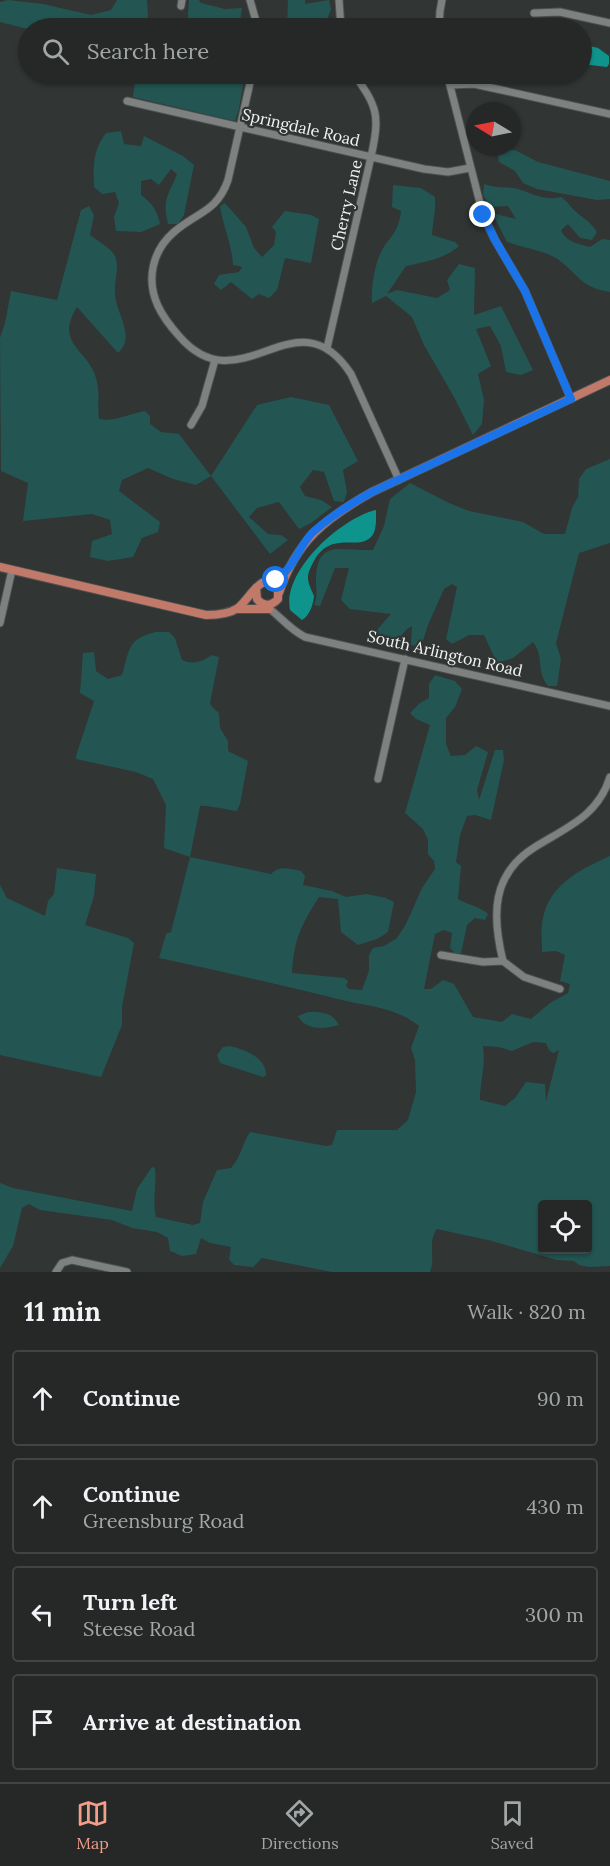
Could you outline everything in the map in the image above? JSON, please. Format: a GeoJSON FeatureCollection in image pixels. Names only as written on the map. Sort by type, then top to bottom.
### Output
{"type":"FeatureCollection","features":[{"type":"Feature","properties":{"kind":"main road"},"geometry":{"type":"LineString","coordinates":[[0,567],[206,615],[224,614],[240,607],[272,604],[278,596],[286,574],[313,532],[354,503],[610,380]]}},
{"type":"Feature","properties":{"kind":"main road"},"geometry":{"type":"LineString","coordinates":[[240,607],[261,582],[271,582],[286,574]]}},
{"type":"Feature","properties":{"kind":"main road"},"geometry":{"type":"LineString","coordinates":[[271,582],[278,587],[278,596]]}},
{"type":"Feature","properties":{"kind":"main road"},"geometry":{"type":"LineString","coordinates":[[256,588],[255,596],[263,604]]}},
{"type":"Feature","properties":{"kind":"main road"},"geometry":{"type":"LineString","coordinates":[[240,607],[272,610]]}},
{"type":"Feature","properties":{"kind":"street"},"geometry":{"type":"LineString","coordinates":[[250,0],[256,18]]}},
{"type":"Feature","properties":{"kind":"street"},"geometry":{"type":"LineString","coordinates":[[339,0],[340,18]]}},
{"type":"Feature","properties":{"kind":"street"},"geometry":{"type":"LineString","coordinates":[[439,18],[442,0]]}},
{"type":"Feature","properties":{"kind":"street"},"geometry":{"type":"LineString","coordinates":[[534,13],[561,12],[588,18]]}},
{"type":"Feature","properties":{"kind":"street"},"geometry":{"type":"LineString","coordinates":[[592,19],[610,23]]}},
{"type":"Feature","properties":{"kind":"street"},"geometry":{"type":"LineString","coordinates":[[250,84],[222,194],[207,211],[178,228],[168,237],[156,257],[151,275],[157,304],[170,325],[193,350],[215,360],[238,360],[291,343],[310,343],[327,348],[344,363],[351,374],[399,480]]}},
{"type":"Feature","properties":{"kind":"street","name":"Cherry Lane"},"geometry":{"type":"LineString","coordinates":[[327,348],[377,127],[375,111],[361,84]]}},
{"type":"Feature","properties":{"kind":"street"},"geometry":{"type":"LineString","coordinates":[[571,399],[525,291],[488,227],[470,168],[450,85],[474,84],[610,114]]}},
{"type":"Feature","properties":{"kind":"street","name":"Springdale Road"},"geometry":{"type":"LineString","coordinates":[[127,101],[442,172],[470,168]]}},
{"type":"Feature","properties":{"kind":"street"},"geometry":{"type":"LineString","coordinates":[[191,425],[202,406],[215,360]]}},
{"type":"Feature","properties":{"kind":"street"},"geometry":{"type":"LineString","coordinates":[[0,623],[12,570]]}},
{"type":"Feature","properties":{"kind":"street"},"geometry":{"type":"LineString","coordinates":[[278,596],[280,616]]}},
{"type":"Feature","properties":{"kind":"street","name":"South Arlington Road"},"geometry":{"type":"LineString","coordinates":[[263,604],[305,637],[610,706]]}},
{"type":"Feature","properties":{"kind":"street"},"geometry":{"type":"LineString","coordinates":[[378,779],[405,659]]}},
{"type":"Feature","properties":{"kind":"street"},"geometry":{"type":"LineString","coordinates":[[503,961],[497,938],[496,914],[498,898],[504,881],[528,851],[567,830],[587,816],[601,799],[610,777]]}},
{"type":"Feature","properties":{"kind":"street"},"geometry":{"type":"LineString","coordinates":[[441,955],[483,962],[503,961],[524,976],[560,989]]}},
{"type":"Feature","properties":{"kind":"street"},"geometry":{"type":"LineString","coordinates":[[56,1272],[62,1263],[72,1260],[127,1272]]}},
{"type":"Feature","properties":{"kind":"shaded area"},"geometry":{"type":"Polygon","coordinates":[[[8,0],[43,4],[91,15],[111,10],[117,0],[147,0],[148,16],[147,18],[18,18],[18,26],[0,22],[0,2],[8,0]]]}},
{"type":"Feature","properties":{"kind":"shaded area"},"geometry":{"type":"Polygon","coordinates":[[[189,0],[199,0],[201,3],[225,9],[242,8],[240,18],[188,18],[189,0]]]}},
{"type":"Feature","properties":{"kind":"shaded area"},"geometry":{"type":"Polygon","coordinates":[[[288,0],[305,0],[305,4],[329,0],[331,9],[328,18],[287,18],[288,0]]]}},
{"type":"Feature","properties":{"kind":"shaded area"},"geometry":{"type":"Polygon","coordinates":[[[135,84],[243,84],[235,121],[133,97],[135,84]]]}},
{"type":"Feature","properties":{"kind":"shaded area"},"geometry":{"type":"Polygon","coordinates":[[[121,131],[124,144],[141,146],[144,136],[183,156],[194,165],[184,215],[178,224],[168,224],[166,215],[167,198],[177,174],[171,169],[159,185],[151,179],[141,181],[141,195],[154,207],[160,224],[141,232],[116,231],[114,217],[119,203],[115,192],[102,194],[94,187],[94,165],[98,146],[106,133],[121,131]]]}},
{"type":"Feature","properties":{"kind":"shaded area"},"geometry":{"type":"Polygon","coordinates":[[[520,153],[538,162],[610,181],[610,199],[597,200],[537,189],[523,183],[515,171],[499,162],[498,156],[520,156],[520,153]]]}},
{"type":"Feature","properties":{"kind":"shaded area"},"geometry":{"type":"Polygon","coordinates":[[[484,184],[518,189],[544,198],[561,197],[597,232],[592,240],[580,238],[568,224],[561,230],[566,237],[573,242],[590,247],[602,239],[610,240],[610,292],[585,283],[556,258],[507,242],[492,213],[516,219],[508,206],[490,207],[483,195],[484,184]]]}},
{"type":"Feature","properties":{"kind":"shaded area"},"geometry":{"type":"Polygon","coordinates":[[[393,185],[421,188],[435,197],[432,235],[455,242],[459,246],[441,257],[406,266],[387,294],[397,290],[437,298],[450,290],[447,280],[459,264],[475,268],[474,315],[501,306],[533,370],[521,375],[506,372],[501,346],[490,326],[476,329],[491,366],[478,374],[484,400],[482,424],[473,435],[424,345],[412,317],[386,296],[372,303],[373,284],[380,254],[400,219],[401,211],[392,207],[393,185]]]}},
{"type":"Feature","properties":{"kind":"shaded area"},"geometry":{"type":"Polygon","coordinates":[[[225,203],[246,227],[254,248],[262,257],[274,245],[276,232],[272,227],[285,211],[311,215],[319,219],[311,263],[285,258],[277,290],[269,298],[259,294],[252,299],[231,282],[221,290],[214,284],[219,275],[239,272],[242,267],[233,265],[220,206],[225,203]]]}},
{"type":"Feature","properties":{"kind":"shaded area"},"geometry":{"type":"Polygon","coordinates":[[[89,206],[94,215],[90,235],[111,250],[115,256],[116,301],[124,324],[126,339],[118,353],[77,307],[69,331],[71,339],[88,362],[97,382],[99,419],[116,419],[145,411],[150,416],[150,424],[161,432],[179,434],[211,476],[196,485],[173,479],[148,468],[122,480],[119,491],[160,522],[158,532],[142,538],[133,557],[108,561],[90,557],[92,541],[112,534],[110,520],[92,514],[23,521],[28,483],[1,471],[0,338],[11,291],[57,300],[81,210],[89,206]]]}},
{"type":"Feature","properties":{"kind":"shaded area"},"geometry":{"type":"Polygon","coordinates":[[[291,397],[329,405],[358,461],[343,470],[347,492],[344,502],[334,501],[324,472],[313,470],[300,487],[305,496],[321,500],[332,507],[299,529],[279,502],[257,508],[249,517],[268,534],[281,535],[288,540],[270,554],[211,476],[257,405],[291,397]]]}},
{"type":"Feature","properties":{"kind":"shaded area"},"geometry":{"type":"Polygon","coordinates":[[[610,459],[610,543],[579,553],[556,643],[561,659],[557,686],[548,686],[544,680],[539,653],[533,642],[513,658],[497,663],[484,635],[469,635],[452,644],[446,639],[457,587],[452,584],[444,589],[421,647],[411,645],[412,626],[390,648],[377,644],[376,631],[391,614],[350,609],[341,600],[349,568],[335,568],[320,606],[314,605],[317,568],[320,559],[332,550],[373,550],[384,526],[390,499],[410,483],[469,511],[523,522],[544,534],[565,534],[572,508],[578,497],[579,479],[586,469],[610,459]]]}},
{"type":"Feature","properties":{"kind":"shaded area"},"geometry":{"type":"Polygon","coordinates":[[[156,632],[169,632],[175,638],[182,660],[186,662],[201,661],[212,655],[219,657],[210,703],[219,713],[220,728],[228,741],[228,751],[248,761],[237,811],[200,806],[190,857],[164,848],[166,805],[153,779],[136,772],[76,759],[94,701],[80,693],[83,653],[94,652],[96,671],[108,679],[122,675],[131,646],[135,642],[156,632]]]}},
{"type":"Feature","properties":{"kind":"shaded area"},"geometry":{"type":"Polygon","coordinates":[[[435,675],[455,681],[462,689],[455,707],[446,718],[446,744],[451,756],[465,755],[476,746],[488,752],[477,790],[479,800],[495,750],[503,750],[504,760],[491,820],[475,815],[467,816],[460,835],[456,862],[461,866],[458,899],[488,914],[485,920],[475,918],[467,925],[461,953],[455,953],[450,948],[452,933],[444,930],[435,934],[424,989],[431,989],[443,980],[454,984],[473,1017],[502,1022],[512,1014],[531,1019],[550,1003],[568,993],[570,984],[560,981],[565,955],[556,951],[542,952],[544,914],[548,903],[561,885],[579,871],[610,856],[610,1266],[579,1265],[574,1261],[557,1260],[492,1241],[437,1229],[432,1244],[430,1272],[332,1272],[262,1258],[253,1267],[234,1265],[229,1259],[231,1247],[210,1243],[201,1238],[196,1254],[182,1256],[170,1251],[168,1238],[157,1232],[132,1228],[112,1220],[40,1210],[29,1204],[22,1208],[13,1246],[0,1268],[0,1183],[13,1188],[132,1211],[137,1189],[152,1167],[155,1168],[156,1217],[193,1225],[200,1223],[203,1202],[217,1170],[231,1168],[250,1132],[326,1146],[332,1145],[337,1130],[397,1130],[408,1120],[416,1092],[415,1060],[411,1048],[419,1026],[410,1020],[382,1008],[159,958],[166,934],[171,932],[190,857],[271,874],[278,869],[289,869],[301,871],[305,876],[303,885],[332,891],[346,897],[367,894],[394,902],[388,932],[377,939],[358,945],[341,932],[338,899],[319,897],[300,933],[292,973],[344,978],[348,981],[346,986],[349,989],[362,990],[369,971],[369,955],[373,948],[384,946],[397,938],[422,888],[435,869],[434,861],[428,854],[428,840],[423,829],[405,813],[430,725],[416,719],[410,713],[429,698],[429,684],[435,675]],[[533,1042],[512,1051],[483,1046],[480,1100],[505,1106],[515,1098],[526,1082],[545,1084],[546,1101],[559,1050],[553,1053],[546,1043],[533,1042]]]}},
{"type":"Feature","properties":{"kind":"shaded area"},"geometry":{"type":"Polygon","coordinates":[[[57,868],[96,874],[94,896],[85,925],[128,938],[134,943],[122,1007],[122,1025],[101,1077],[0,1055],[0,885],[7,898],[45,916],[48,901],[54,894],[57,868]]]}},
{"type":"Feature","properties":{"kind":"shaded area"},"geometry":{"type":"Polygon","coordinates":[[[308,1012],[326,1014],[333,1017],[339,1025],[316,1028],[306,1024],[298,1016],[308,1012]]]}},
{"type":"Feature","properties":{"kind":"shaded area"},"geometry":{"type":"Polygon","coordinates":[[[230,1046],[248,1052],[259,1059],[266,1075],[263,1077],[220,1063],[217,1055],[223,1047],[230,1046]]]}},
{"type":"Feature","properties":{"kind":"water"},"geometry":{"type":"Polygon","coordinates":[[[592,46],[609,56],[607,67],[592,65],[592,46]]]}},
{"type":"Feature","properties":{"kind":"water"},"geometry":{"type":"Polygon","coordinates":[[[376,510],[375,528],[371,537],[366,541],[336,543],[328,546],[314,561],[308,578],[314,596],[313,603],[309,613],[302,620],[290,610],[290,595],[295,579],[304,563],[331,535],[362,515],[376,510]]]}},
{"type":"Feature","properties":{"kind":"route"},"geometry":{"type":"LineString","coordinates":[[276,580],[286,574],[313,532],[354,503],[372,492],[571,399],[525,291],[483,215]]}}]}
